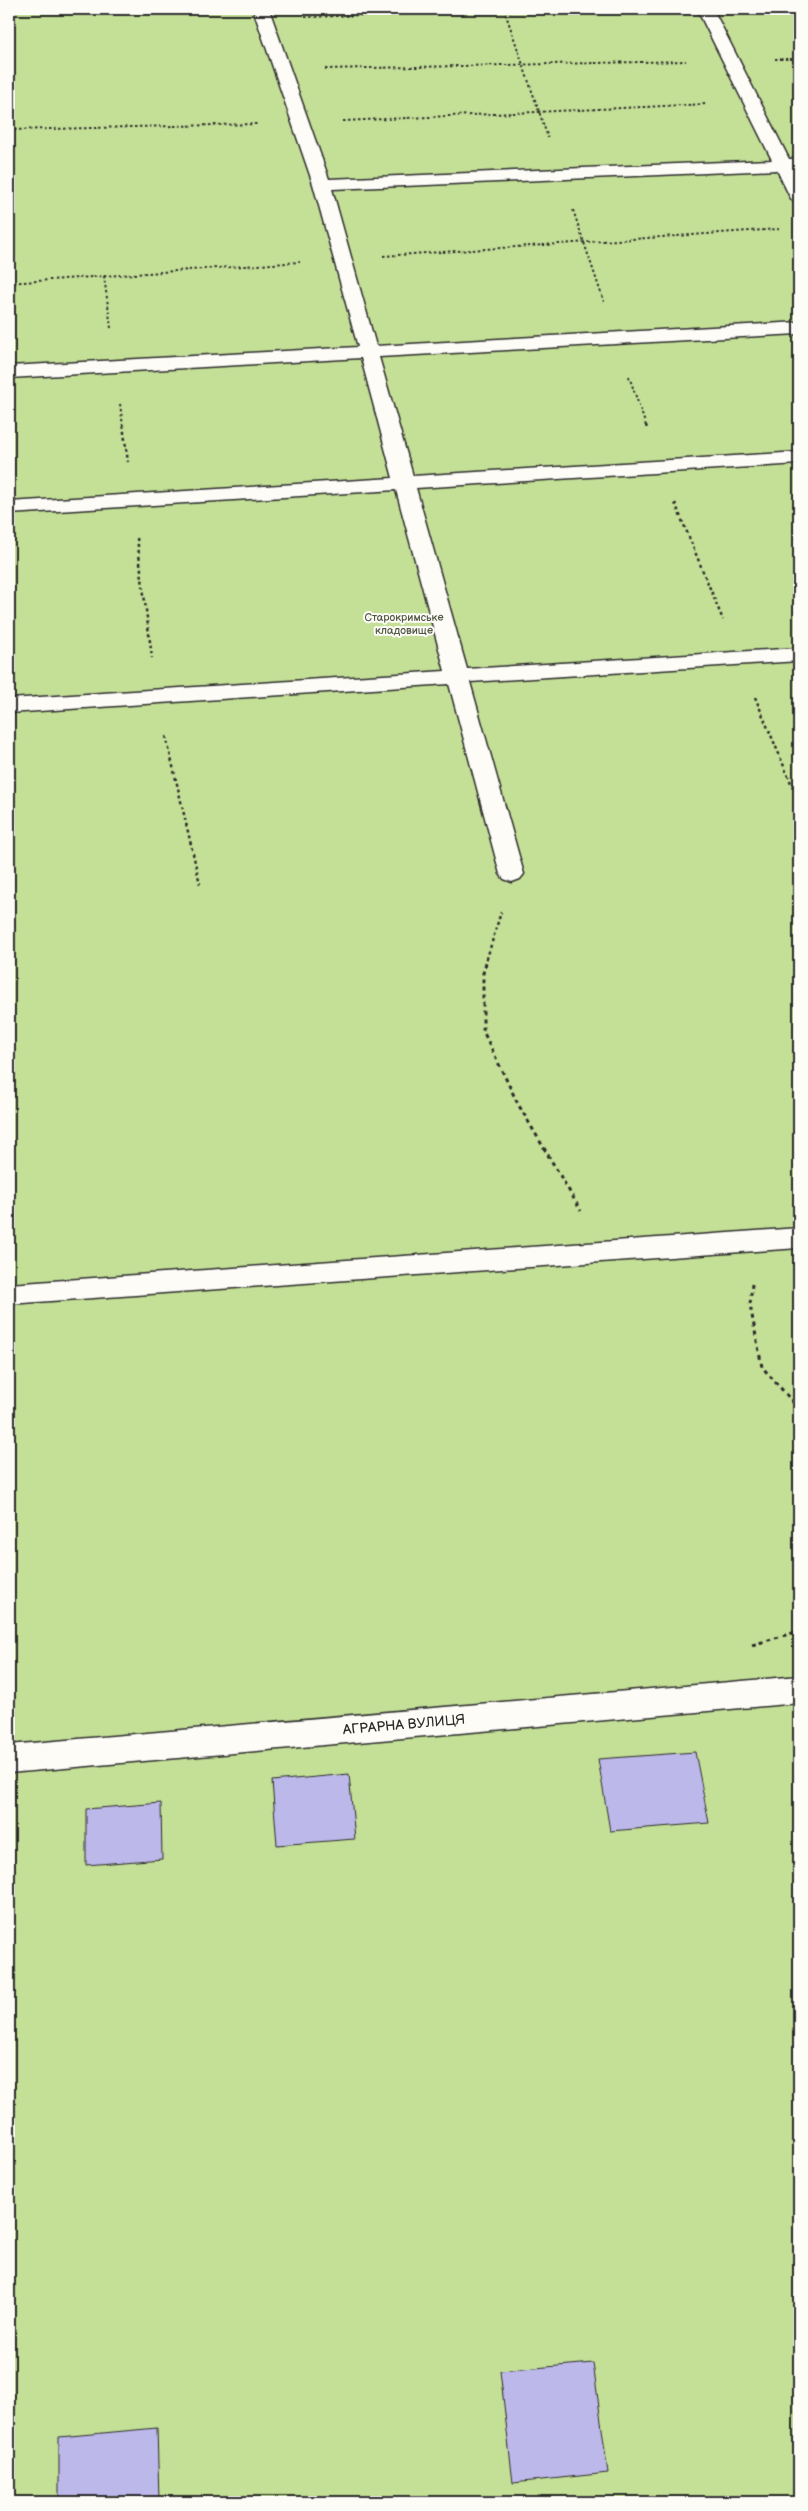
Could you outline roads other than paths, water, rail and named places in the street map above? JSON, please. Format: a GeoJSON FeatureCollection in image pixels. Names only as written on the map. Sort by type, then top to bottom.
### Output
{"type":"FeatureCollection","features":[{"type":"Feature","properties":{"kind":"lane"},"geometry":{"type":"LineString","coordinates":[[706,9],[752,101],[792,165],[799,196]]}},
{"type":"Feature","properties":{"kind":"lane"},"geometry":{"type":"LineString","coordinates":[[263,14],[322,184],[512,874]]}},
{"type":"Feature","properties":{"kind":"lane"},"geometry":{"type":"LineString","coordinates":[[322,184],[792,165]]}},
{"type":"Feature","properties":{"kind":"lane"},"geometry":{"type":"LineString","coordinates":[[9,372],[799,328]]}},
{"type":"Feature","properties":{"kind":"lane"},"geometry":{"type":"LineString","coordinates":[[9,508],[799,458]]}},
{"type":"Feature","properties":{"kind":"lane"},"geometry":{"type":"LineString","coordinates":[[9,706],[799,654]]}},
{"type":"Feature","properties":{"kind":"lane"},"geometry":{"type":"LineString","coordinates":[[9,1294],[799,1238]]}},
{"type":"Feature","properties":{"kind":"lane","name":"АГРАРНА ВУЛИЦЯ"},"geometry":{"type":"LineString","coordinates":[[9,1759],[799,1689]]}},
{"type":"Feature","properties":{"kind":"park label","name":"Старокримське кладовище"},"geometry":{"type":"Point","coordinates":[404,623]}}]}
